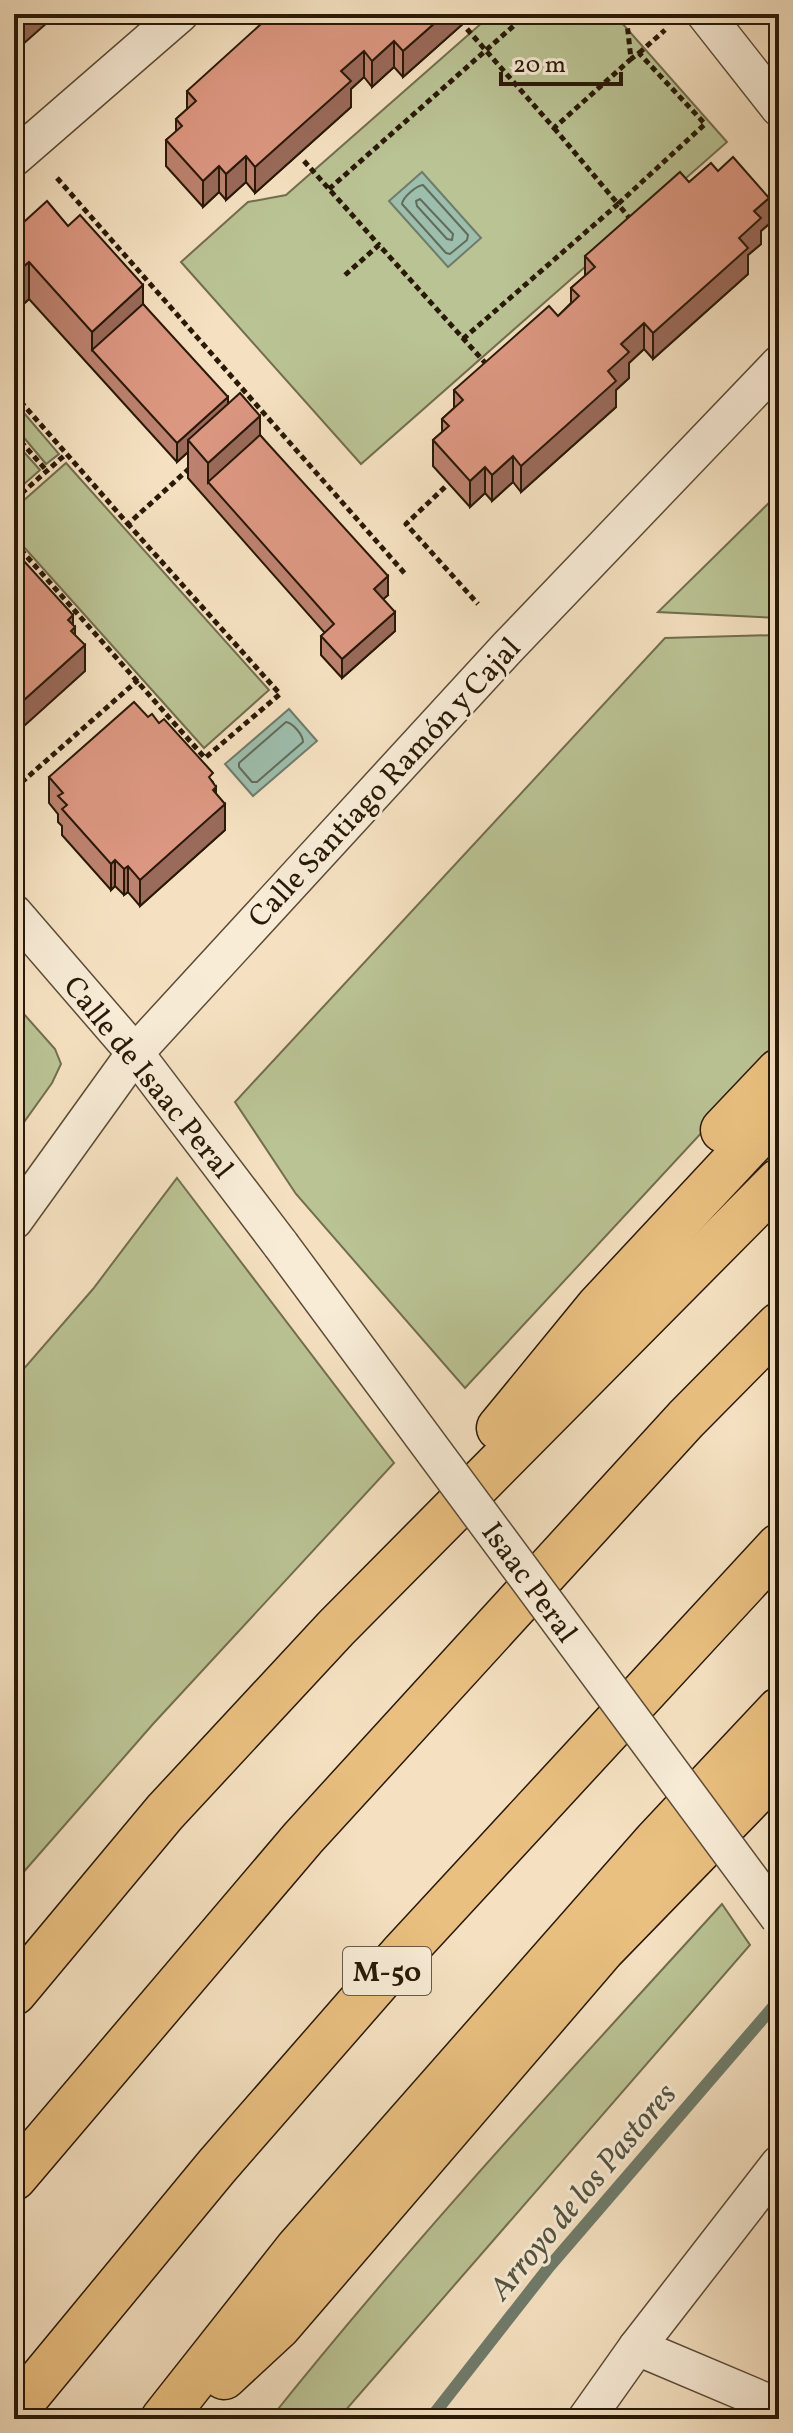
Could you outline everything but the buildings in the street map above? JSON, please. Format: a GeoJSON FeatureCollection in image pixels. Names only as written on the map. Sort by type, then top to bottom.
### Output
{"type":"FeatureCollection","features":[{"type":"Feature","properties":{"kind":"highway"},"geometry":{"type":"LineString","coordinates":[[599,1306],[716,1139],[779,1071]]}},
{"type":"Feature","properties":{"kind":"highway"},"geometry":{"type":"LineString","coordinates":[[336,1628],[599,1306],[779,1113]]}},
{"type":"Feature","properties":{"kind":"highway"},"geometry":{"type":"LineString","coordinates":[[14,1993],[165,1812],[336,1628],[779,1181]]}},
{"type":"Feature","properties":{"kind":"highway"},"geometry":{"type":"LineString","coordinates":[[14,2178],[303,1838],[686,1419],[779,1325]]}},
{"type":"Feature","properties":{"kind":"highway","name":"M-50"},"geometry":{"type":"LineString","coordinates":[[14,2412],[217,2166],[402,1954],[779,1546]]}},
{"type":"Feature","properties":{"kind":"highway"},"geometry":{"type":"LineString","coordinates":[[163,2419],[298,2248],[656,1841],[779,1710]]}},
{"type":"Feature","properties":{"kind":"highway"},"geometry":{"type":"LineString","coordinates":[[178,2419],[279,2326],[603,1949],[779,1768]]}},
{"type":"Feature","properties":{"kind":"street"},"geometry":{"type":"LineString","coordinates":[[14,158],[180,14]]}},
{"type":"Feature","properties":{"kind":"street"},"geometry":{"type":"LineString","coordinates":[[705,14],[779,108]]}},
{"type":"Feature","properties":{"kind":"street","name":"Calle Santiago Ramón y Cajal"},"geometry":{"type":"LineString","coordinates":[[14,1221],[135,1053],[508,647],[779,364]]}},
{"type":"Feature","properties":{"kind":"street","name":"Calle de Isaac Peral"},"geometry":{"type":"LineString","coordinates":[[14,913],[135,1053],[281,1245]]}},
{"type":"Feature","properties":{"kind":"street","name":"Isaac Peral"},"geometry":{"type":"LineString","coordinates":[[281,1245],[779,1918]]}},
{"type":"Feature","properties":{"kind":"street"},"geometry":{"type":"LineString","coordinates":[[586,2419],[637,2347],[779,2164]]}},
{"type":"Feature","properties":{"kind":"street"},"geometry":{"type":"LineString","coordinates":[[637,2347],[779,2407]]}},
{"type":"Feature","properties":{"kind":"path"},"geometry":{"type":"LineString","coordinates":[[329,189],[527,14]]}},
{"type":"Feature","properties":{"kind":"path"},"geometry":{"type":"LineString","coordinates":[[619,14],[627,23],[631,59]]}},
{"type":"Feature","properties":{"kind":"path"},"geometry":{"type":"LineString","coordinates":[[467,29],[636,225]]}},
{"type":"Feature","properties":{"kind":"path"},"geometry":{"type":"LineString","coordinates":[[554,128],[665,30]]}},
{"type":"Feature","properties":{"kind":"path"},"geometry":{"type":"LineString","coordinates":[[463,339],[705,124],[639,53]]}},
{"type":"Feature","properties":{"kind":"path"},"geometry":{"type":"LineString","coordinates":[[304,161],[493,373]]}},
{"type":"Feature","properties":{"kind":"path"},"geometry":{"type":"LineString","coordinates":[[57,178],[407,576]]}},
{"type":"Feature","properties":{"kind":"path"},"geometry":{"type":"LineString","coordinates":[[345,275],[379,245]]}},
{"type":"Feature","properties":{"kind":"path"},"geometry":{"type":"LineString","coordinates":[[14,394],[280,694],[205,758],[14,542]]}},
{"type":"Feature","properties":{"kind":"path"},"geometry":{"type":"LineString","coordinates":[[14,434],[47,471]]}},
{"type":"Feature","properties":{"kind":"path"},"geometry":{"type":"LineString","coordinates":[[14,500],[66,454]]}},
{"type":"Feature","properties":{"kind":"path"},"geometry":{"type":"LineString","coordinates":[[128,524],[199,460]]}},
{"type":"Feature","properties":{"kind":"path"},"geometry":{"type":"LineString","coordinates":[[445,487],[406,524],[478,604]]}},
{"type":"Feature","properties":{"kind":"path"},"geometry":{"type":"LineString","coordinates":[[14,789],[138,680]]}},
{"type":"Feature","properties":{"kind":"shaded area"},"geometry":{"type":"Polygon","coordinates":[[[492,14],[614,14],[727,142],[361,464],[181,262],[248,202],[286,195],[492,14]]]}},
{"type":"Feature","properties":{"kind":"shaded area"},"geometry":{"type":"Polygon","coordinates":[[[18,406],[59,454],[46,464],[20,433],[18,406]]]}},
{"type":"Feature","properties":{"kind":"shaded area"},"geometry":{"type":"Polygon","coordinates":[[[14,441],[40,470],[14,493],[14,441]]]}},
{"type":"Feature","properties":{"kind":"shaded area"},"geometry":{"type":"Polygon","coordinates":[[[66,463],[269,690],[204,748],[14,536],[14,509],[66,463]]]}},
{"type":"Feature","properties":{"kind":"shaded area"},"geometry":{"type":"Polygon","coordinates":[[[779,493],[779,618],[658,612],[779,493]]]}},
{"type":"Feature","properties":{"kind":"shaded area"},"geometry":{"type":"Polygon","coordinates":[[[779,633],[779,1049],[465,1388],[296,1194],[235,1102],[665,638],[779,633]]]}},
{"type":"Feature","properties":{"kind":"shaded area"},"geometry":{"type":"Polygon","coordinates":[[[15,1004],[55,1049],[61,1064],[52,1083],[14,1136],[15,1004]]]}},
{"type":"Feature","properties":{"kind":"shaded area"},"geometry":{"type":"Polygon","coordinates":[[[177,1178],[394,1463],[153,1724],[14,1883],[14,1380],[93,1289],[177,1178]]]}},
{"type":"Feature","properties":{"kind":"shaded area"},"geometry":{"type":"Polygon","coordinates":[[[722,1904],[750,1945],[338,2419],[270,2419],[435,2222],[722,1904]]]}},
{"type":"Feature","properties":{"kind":"water"},"geometry":{"type":"Polygon","coordinates":[[[422,172],[481,238],[448,267],[389,201],[422,172]]]}},
{"type":"Feature","properties":{"kind":"water"},"geometry":{"type":"Polygon","coordinates":[[[289,709],[317,741],[253,796],[225,764],[289,709]]]}},
{"type":"Feature","properties":{"kind":"waterway","name":"Arroyo de los Pastores"},"geometry":{"type":"LineString","coordinates":[[430,2419],[549,2267],[779,2000]]}}]}
